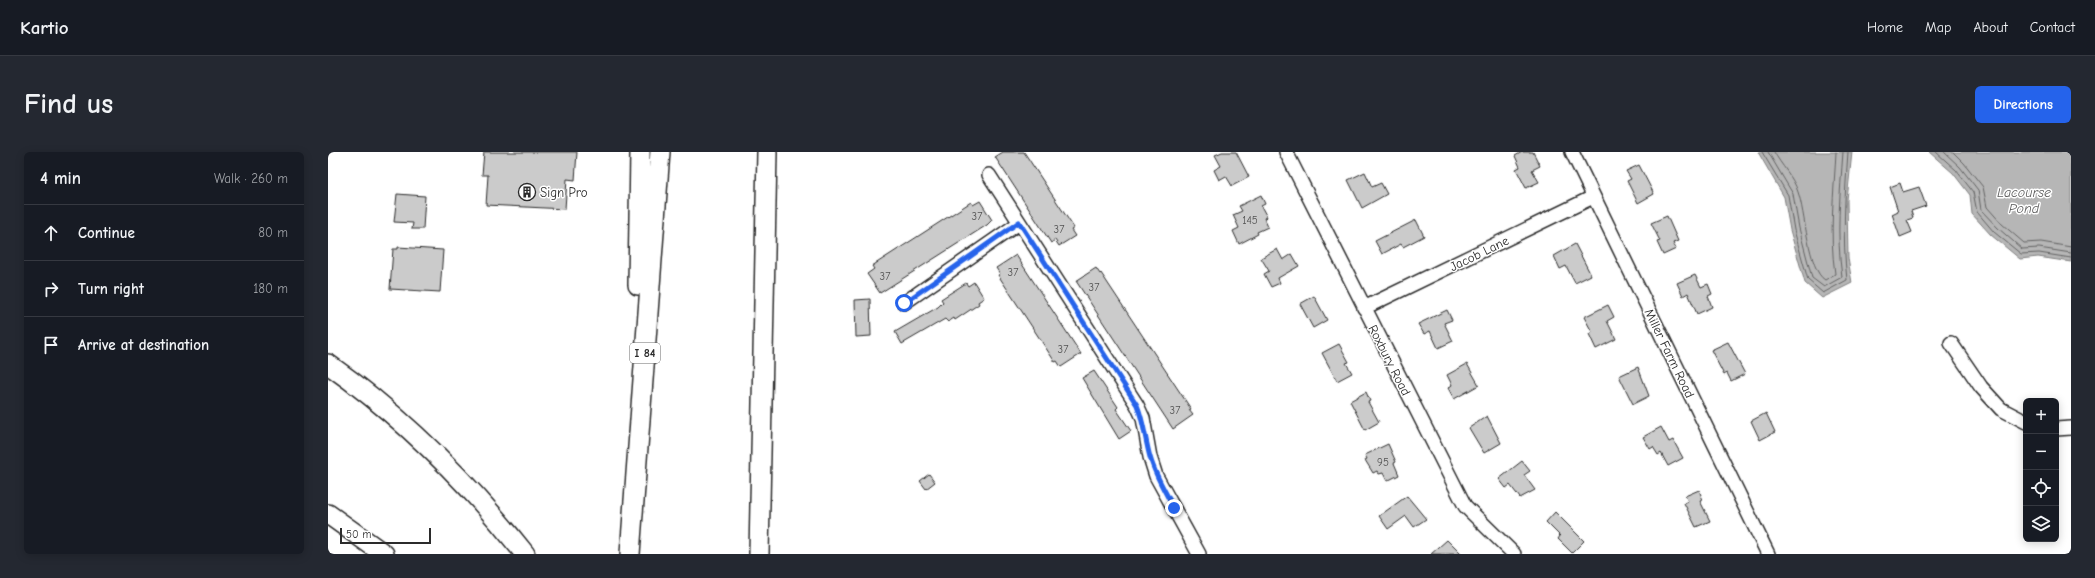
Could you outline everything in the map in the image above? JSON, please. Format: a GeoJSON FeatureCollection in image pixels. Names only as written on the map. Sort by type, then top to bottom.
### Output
{"type":"FeatureCollection","features":[{"type":"Feature","properties":{"kind":"highway"},"geometry":{"type":"LineString","coordinates":[[633,517],[640,152]]}},
{"type":"Feature","properties":{"kind":"highway","name":"I 84"},"geometry":{"type":"LineString","coordinates":[[630,554],[660,152]]}},
{"type":"Feature","properties":{"kind":"highway"},"geometry":{"type":"LineString","coordinates":[[759,554],[767,152]]}},
{"type":"Feature","properties":{"kind":"highway"},"geometry":{"type":"LineString","coordinates":[[328,364],[382,405],[415,434],[476,496],[525,554]]}},
{"type":"Feature","properties":{"kind":"highway"},"geometry":{"type":"LineString","coordinates":[[760,499],[764,554]]}},
{"type":"Feature","properties":{"kind":"highway"},"geometry":{"type":"LineString","coordinates":[[328,514],[384,554]]}},
{"type":"Feature","properties":{"kind":"street","name":"Roxbury Road"},"geometry":{"type":"LineString","coordinates":[[1286,152],[1465,506],[1514,554]]}},
{"type":"Feature","properties":{"kind":"street","name":"Miller Farm Road"},"geometry":{"type":"LineString","coordinates":[[1572,152],[1768,554]]}},
{"type":"Feature","properties":{"kind":"street"},"geometry":{"type":"LineString","coordinates":[[989,175],[1137,405],[1143,418],[1150,457],[1156,476],[1199,554]]}},
{"type":"Feature","properties":{"kind":"street","name":"Jacob Lane"},"geometry":{"type":"LineString","coordinates":[[1364,308],[1594,197]]}},
{"type":"Feature","properties":{"kind":"street"},"geometry":{"type":"LineString","coordinates":[[904,303],[1019,222]]}},
{"type":"Feature","properties":{"kind":"street"},"geometry":{"type":"LineString","coordinates":[[1950,343],[1981,387],[2001,409],[2023,420]]}},
{"type":"Feature","properties":{"kind":"street"},"geometry":{"type":"LineString","coordinates":[[2059,429],[2071,428]]}},
{"type":"Feature","properties":{"kind":"water"},"geometry":{"type":"Polygon","coordinates":[[[1758,152],[1852,152],[1847,200],[1848,258],[1852,283],[1822,298],[1805,283],[1790,230],[1784,197],[1758,152]]]}},
{"type":"Feature","properties":{"kind":"water","name":"Lacourse Pond"},"geometry":{"type":"Polygon","coordinates":[[[1929,152],[2065,152],[2071,158],[2071,262],[2038,257],[2020,259],[1991,235],[1972,214],[1970,195],[1953,173],[1929,152]]]}},
{"type":"Feature","properties":{"kind":"building","name":"Sign Pro"},"geometry":{"type":"Polygon","coordinates":[[[484,152],[577,152],[575,180],[567,179],[565,209],[486,205],[488,175],[482,175],[484,152]]]}},
{"type":"Feature","properties":{"kind":"building"},"geometry":{"type":"Polygon","coordinates":[[[1003,152],[1024,152],[1074,228],[1071,230],[1075,236],[1059,246],[1055,240],[1051,243],[995,157],[1003,152]]]}},
{"type":"Feature","properties":{"kind":"building"},"geometry":{"type":"Polygon","coordinates":[[[1222,152],[1236,152],[1249,177],[1232,186],[1226,176],[1219,180],[1214,170],[1221,166],[1215,155],[1222,152]]]}},
{"type":"Feature","properties":{"kind":"building"},"geometry":{"type":"Polygon","coordinates":[[[1522,152],[1533,152],[1540,166],[1532,170],[1539,182],[1526,188],[1516,169],[1520,167],[1515,156],[1522,152]]]}},
{"type":"Feature","properties":{"kind":"building"},"geometry":{"type":"Polygon","coordinates":[[[1639,165],[1654,194],[1638,203],[1627,181],[1631,179],[1626,171],[1639,165]]]}},
{"type":"Feature","properties":{"kind":"building"},"geometry":{"type":"Polygon","coordinates":[[[1365,172],[1372,187],[1381,183],[1387,194],[1362,208],[1348,180],[1365,172]]]}},
{"type":"Feature","properties":{"kind":"building"},"geometry":{"type":"Polygon","coordinates":[[[1900,183],[1903,192],[1919,187],[1926,206],[1911,211],[1913,218],[1907,220],[1912,232],[1900,237],[1892,214],[1898,211],[1890,187],[1900,183]]]}},
{"type":"Feature","properties":{"kind":"building"},"geometry":{"type":"Polygon","coordinates":[[[397,194],[425,196],[423,229],[412,229],[413,223],[394,222],[397,194]]]}},
{"type":"Feature","properties":{"kind":"building"},"geometry":{"type":"Polygon","coordinates":[[[1261,195],[1265,204],[1261,206],[1267,217],[1264,218],[1268,227],[1257,232],[1258,234],[1239,244],[1233,231],[1239,228],[1233,215],[1242,211],[1239,206],[1261,195]]]}},
{"type":"Feature","properties":{"kind":"building"},"geometry":{"type":"Polygon","coordinates":[[[980,201],[992,220],[987,225],[880,293],[867,274],[874,269],[872,266],[971,202],[973,205],[980,201]]]}},
{"type":"Feature","properties":{"kind":"building"},"geometry":{"type":"Polygon","coordinates":[[[1667,216],[1678,241],[1673,243],[1676,249],[1663,255],[1657,242],[1660,241],[1651,223],[1667,216]]]}},
{"type":"Feature","properties":{"kind":"building"},"geometry":{"type":"Polygon","coordinates":[[[1416,220],[1424,236],[1403,247],[1401,244],[1382,254],[1375,241],[1416,220]]]}},
{"type":"Feature","properties":{"kind":"building"},"geometry":{"type":"Polygon","coordinates":[[[1575,244],[1591,275],[1575,283],[1566,266],[1560,269],[1554,256],[1575,244]]]}},
{"type":"Feature","properties":{"kind":"building"},"geometry":{"type":"Polygon","coordinates":[[[398,247],[443,250],[440,292],[390,289],[393,249],[398,249],[398,247]]]}},
{"type":"Feature","properties":{"kind":"building"},"geometry":{"type":"Polygon","coordinates":[[[1277,249],[1283,260],[1292,254],[1299,266],[1278,278],[1280,283],[1271,287],[1264,274],[1269,271],[1261,258],[1277,249]]]}},
{"type":"Feature","properties":{"kind":"building"},"geometry":{"type":"Polygon","coordinates":[[[1016,255],[1081,354],[1061,367],[1057,361],[1055,362],[998,275],[1000,274],[996,268],[1016,255]]]}},
{"type":"Feature","properties":{"kind":"building"},"geometry":{"type":"Polygon","coordinates":[[[1096,268],[1100,274],[1101,273],[1191,409],[1189,410],[1193,415],[1173,429],[1076,281],[1096,268]]]}},
{"type":"Feature","properties":{"kind":"building"},"geometry":{"type":"Polygon","coordinates":[[[1695,275],[1701,287],[1708,284],[1712,294],[1708,296],[1712,307],[1697,314],[1688,293],[1683,296],[1677,283],[1695,275]]]}},
{"type":"Feature","properties":{"kind":"building"},"geometry":{"type":"Polygon","coordinates":[[[974,282],[984,298],[978,302],[979,304],[955,320],[954,318],[948,322],[945,319],[902,344],[895,332],[938,307],[943,302],[941,299],[966,283],[968,286],[974,282]]]}},
{"type":"Feature","properties":{"kind":"building"},"geometry":{"type":"Polygon","coordinates":[[[1314,296],[1327,320],[1313,328],[1300,304],[1314,296]]]}},
{"type":"Feature","properties":{"kind":"building"},"geometry":{"type":"Polygon","coordinates":[[[870,299],[871,336],[856,337],[855,300],[870,299]]]}},
{"type":"Feature","properties":{"kind":"building"},"geometry":{"type":"Polygon","coordinates":[[[1608,305],[1614,317],[1607,321],[1616,339],[1596,349],[1589,334],[1592,332],[1584,317],[1608,305]]]}},
{"type":"Feature","properties":{"kind":"building"},"geometry":{"type":"Polygon","coordinates":[[[1447,310],[1452,320],[1444,323],[1453,341],[1438,348],[1430,331],[1424,334],[1418,324],[1447,310]]]}},
{"type":"Feature","properties":{"kind":"building"},"geometry":{"type":"Polygon","coordinates":[[[1728,342],[1745,374],[1731,381],[1727,373],[1724,375],[1711,350],[1728,342]]]}},
{"type":"Feature","properties":{"kind":"building"},"geometry":{"type":"Polygon","coordinates":[[[1339,344],[1349,362],[1346,363],[1352,373],[1337,381],[1322,353],[1339,344]]]}},
{"type":"Feature","properties":{"kind":"building"},"geometry":{"type":"Polygon","coordinates":[[[1467,364],[1479,385],[1454,399],[1448,388],[1452,385],[1447,375],[1467,364]]]}},
{"type":"Feature","properties":{"kind":"building"},"geometry":{"type":"Polygon","coordinates":[[[1638,367],[1649,396],[1633,404],[1619,376],[1638,367]]]}},
{"type":"Feature","properties":{"kind":"building"},"geometry":{"type":"Polygon","coordinates":[[[1094,371],[1118,407],[1116,409],[1131,431],[1119,439],[1082,378],[1094,371]]]}},
{"type":"Feature","properties":{"kind":"building"},"geometry":{"type":"Polygon","coordinates":[[[1366,392],[1370,401],[1368,402],[1379,422],[1365,430],[1350,401],[1366,392]]]}},
{"type":"Feature","properties":{"kind":"building"},"geometry":{"type":"Polygon","coordinates":[[[1766,413],[1775,432],[1760,440],[1751,421],[1766,413]]]}},
{"type":"Feature","properties":{"kind":"building"},"geometry":{"type":"Polygon","coordinates":[[[1487,416],[1501,443],[1484,453],[1469,428],[1487,416]]]}},
{"type":"Feature","properties":{"kind":"building"},"geometry":{"type":"Polygon","coordinates":[[[1661,427],[1669,442],[1673,440],[1683,458],[1668,466],[1661,453],[1658,455],[1653,447],[1650,449],[1643,437],[1661,427]]]}},
{"type":"Feature","properties":{"kind":"building"},"geometry":{"type":"Polygon","coordinates":[[[1388,444],[1396,462],[1394,463],[1399,475],[1387,481],[1383,473],[1379,474],[1377,471],[1373,473],[1365,460],[1367,459],[1365,455],[1388,444]]]}},
{"type":"Feature","properties":{"kind":"building"},"geometry":{"type":"Polygon","coordinates":[[[1522,461],[1530,471],[1524,475],[1535,490],[1520,498],[1510,485],[1506,488],[1499,479],[1522,461]]]}},
{"type":"Feature","properties":{"kind":"building"},"geometry":{"type":"Polygon","coordinates":[[[929,474],[935,482],[926,489],[920,481],[929,474]]]}},
{"type":"Feature","properties":{"kind":"building"},"geometry":{"type":"Polygon","coordinates":[[[1699,490],[1703,500],[1700,501],[1710,521],[1696,527],[1684,503],[1688,501],[1685,496],[1699,490]]]}},
{"type":"Feature","properties":{"kind":"building"},"geometry":{"type":"Polygon","coordinates":[[[1407,496],[1426,519],[1414,527],[1406,516],[1388,529],[1379,516],[1407,496]]]}},
{"type":"Feature","properties":{"kind":"building"},"geometry":{"type":"Polygon","coordinates":[[[1555,512],[1584,541],[1572,553],[1558,539],[1560,536],[1546,522],[1555,512]]]}},
{"type":"Feature","properties":{"kind":"building"},"geometry":{"type":"Polygon","coordinates":[[[1447,540],[1461,554],[1431,554],[1447,540]]]}},
{"type":"Feature","properties":{"kind":"place","name":"Sign Pro"},"geometry":{"type":"Point","coordinates":[527,192]}},
{"type":"Feature","properties":{"kind":"route"},"geometry":{"type":"LineString","coordinates":[[904,303],[1019,222],[1137,405],[1143,418],[1150,457],[1156,476],[1174,508]]}}]}
